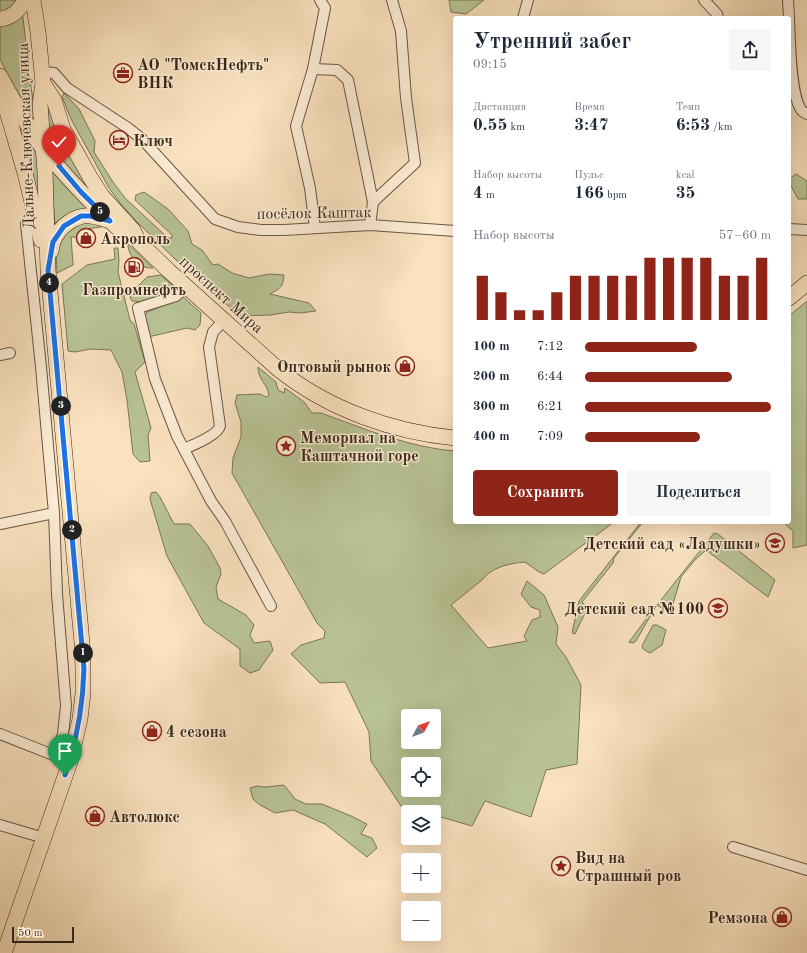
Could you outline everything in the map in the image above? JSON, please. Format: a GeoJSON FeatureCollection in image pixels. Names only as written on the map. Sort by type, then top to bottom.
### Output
{"type":"FeatureCollection","features":[{"type":"Feature","properties":{"kind":"main road"},"geometry":{"type":"LineString","coordinates":[[0,18],[5,18],[14,14],[25,0]]}},
{"type":"Feature","properties":{"kind":"main road","name":"Дальне-Ключевская улица"},"geometry":{"type":"LineString","coordinates":[[4,953],[44,838],[63,759],[80,719],[84,669],[48,270],[45,172],[40,104],[42,78],[38,32],[33,0]]}},
{"type":"Feature","properties":{"kind":"main road"},"geometry":{"type":"LineString","coordinates":[[0,76],[42,147],[81,192],[110,221],[127,236],[139,242]]}},
{"type":"Feature","properties":{"kind":"main road","name":"проспект Мира"},"geometry":{"type":"LineString","coordinates":[[42,78],[54,100],[63,129],[90,177],[102,196],[133,230],[139,242],[291,380],[328,402],[352,412],[406,429],[453,438]]}},
{"type":"Feature","properties":{"kind":"main road","name":"Дальне-Ключевская улица"},"geometry":{"type":"LineString","coordinates":[[0,88],[25,173],[48,270]]}},
{"type":"Feature","properties":{"kind":"main road"},"geometry":{"type":"LineString","coordinates":[[48,270],[53,242],[64,226],[81,216],[90,216],[110,221]]}},
{"type":"Feature","properties":{"kind":"main road"},"geometry":{"type":"LineString","coordinates":[[791,296],[807,283]]}},
{"type":"Feature","properties":{"kind":"street"},"geometry":{"type":"LineString","coordinates":[[315,228],[310,188],[296,126],[313,69],[325,8],[320,0]]}},
{"type":"Feature","properties":{"kind":"street"},"geometry":{"type":"LineString","coordinates":[[373,202],[416,163],[406,98],[401,31],[392,0]]}},
{"type":"Feature","properties":{"kind":"street"},"geometry":{"type":"LineString","coordinates":[[524,16],[528,0]]}},
{"type":"Feature","properties":{"kind":"street"},"geometry":{"type":"LineString","coordinates":[[704,0],[718,16]]}},
{"type":"Feature","properties":{"kind":"street"},"geometry":{"type":"LineString","coordinates":[[788,0],[789,16]]}},
{"type":"Feature","properties":{"kind":"street"},"geometry":{"type":"LineString","coordinates":[[791,50],[793,80],[796,96],[802,111],[807,114]]}},
{"type":"Feature","properties":{"kind":"street"},"geometry":{"type":"LineString","coordinates":[[313,69],[337,70],[348,80],[373,202],[370,225]]}},
{"type":"Feature","properties":{"kind":"street","name":"посёлок Каштак"},"geometry":{"type":"LineString","coordinates":[[42,78],[54,73],[67,88],[128,128],[142,139],[215,219],[238,227],[261,230],[370,225],[453,231]]}},
{"type":"Feature","properties":{"kind":"street"},"geometry":{"type":"LineString","coordinates":[[0,734],[63,759],[63,734],[66,706],[57,594],[54,513],[26,224],[34,210]]}},
{"type":"Feature","properties":{"kind":"street"},"geometry":{"type":"LineString","coordinates":[[791,229],[807,230]]}},
{"type":"Feature","properties":{"kind":"street"},"geometry":{"type":"LineString","coordinates":[[186,286],[176,296],[138,308],[155,379],[177,436],[211,501],[225,520],[271,606]]}},
{"type":"Feature","properties":{"kind":"street"},"geometry":{"type":"LineString","coordinates":[[184,449],[220,429],[209,347],[213,332],[224,320]]}},
{"type":"Feature","properties":{"kind":"street"},"geometry":{"type":"LineString","coordinates":[[0,355],[10,353]]}},
{"type":"Feature","properties":{"kind":"street"},"geometry":{"type":"LineString","coordinates":[[0,524],[54,513]]}},
{"type":"Feature","properties":{"kind":"street"},"geometry":{"type":"LineString","coordinates":[[0,825],[44,838]]}},
{"type":"Feature","properties":{"kind":"street"},"geometry":{"type":"LineString","coordinates":[[733,847],[807,870]]}},
{"type":"Feature","properties":{"kind":"green space"},"geometry":{"type":"Polygon","coordinates":[[[0,0],[19,0],[15,7],[0,15],[0,0]]]}},
{"type":"Feature","properties":{"kind":"green space"},"geometry":{"type":"Polygon","coordinates":[[[449,0],[484,0],[466,14],[451,12],[449,0]]]}},
{"type":"Feature","properties":{"kind":"green space"},"geometry":{"type":"Polygon","coordinates":[[[21,15],[23,17],[37,127],[19,98],[0,59],[0,25],[21,15]]]}},
{"type":"Feature","properties":{"kind":"green space"},"geometry":{"type":"Polygon","coordinates":[[[46,93],[115,219],[71,171],[49,144],[46,93]]]}},
{"type":"Feature","properties":{"kind":"green space"},"geometry":{"type":"Polygon","coordinates":[[[64,93],[79,109],[95,141],[94,152],[113,182],[125,198],[168,238],[172,238],[172,235],[135,200],[136,195],[144,192],[168,209],[188,231],[192,244],[202,250],[213,265],[218,264],[232,273],[249,278],[269,274],[284,275],[283,283],[270,294],[309,303],[316,311],[240,316],[178,262],[135,220],[120,203],[109,188],[72,121],[62,97],[64,93]]]}},
{"type":"Feature","properties":{"kind":"green space"},"geometry":{"type":"Polygon","coordinates":[[[14,111],[37,146],[43,223],[14,111]]]}},
{"type":"Feature","properties":{"kind":"green space"},"geometry":{"type":"Polygon","coordinates":[[[51,166],[90,210],[55,227],[51,166]]]}},
{"type":"Feature","properties":{"kind":"green space"},"geometry":{"type":"Polygon","coordinates":[[[796,174],[807,181],[807,199],[798,199],[791,186],[791,178],[796,174]]]}},
{"type":"Feature","properties":{"kind":"green space"},"geometry":{"type":"Polygon","coordinates":[[[82,220],[106,226],[88,229],[77,237],[71,237],[73,265],[57,273],[56,253],[60,236],[82,220]]]}},
{"type":"Feature","properties":{"kind":"green space"},"geometry":{"type":"Polygon","coordinates":[[[128,244],[153,268],[148,268],[139,264],[132,258],[128,244]]]}},
{"type":"Feature","properties":{"kind":"green space"},"geometry":{"type":"Polygon","coordinates":[[[114,248],[118,248],[118,272],[130,320],[134,324],[145,362],[135,372],[151,428],[148,435],[150,461],[140,462],[133,454],[127,400],[122,372],[111,350],[91,349],[75,352],[68,351],[62,284],[87,265],[115,259],[114,248]]]}},
{"type":"Feature","properties":{"kind":"green space"},"geometry":{"type":"Polygon","coordinates":[[[161,275],[174,287],[169,296],[146,302],[132,301],[130,298],[132,292],[147,277],[161,275]]]}},
{"type":"Feature","properties":{"kind":"green space"},"geometry":{"type":"Polygon","coordinates":[[[182,296],[201,313],[200,325],[195,330],[187,328],[148,337],[143,318],[147,312],[176,301],[182,296]]]}},
{"type":"Feature","properties":{"kind":"green space"},"geometry":{"type":"Polygon","coordinates":[[[807,301],[807,545],[793,548],[793,531],[785,524],[791,524],[791,314],[807,301]]]}},
{"type":"Feature","properties":{"kind":"green space"},"geometry":{"type":"Polygon","coordinates":[[[258,367],[276,382],[278,390],[284,393],[285,388],[304,402],[312,413],[321,413],[370,431],[420,446],[453,451],[453,524],[611,524],[544,574],[525,562],[502,566],[491,572],[451,605],[488,648],[527,641],[524,636],[532,620],[540,617],[540,610],[531,607],[521,594],[527,581],[544,595],[558,627],[556,644],[566,657],[581,685],[577,764],[546,770],[531,817],[485,801],[472,826],[441,817],[441,805],[401,806],[371,761],[369,732],[345,682],[320,683],[291,654],[301,645],[324,638],[325,631],[317,623],[232,473],[233,458],[241,437],[241,422],[235,403],[237,395],[260,394],[266,397],[269,395],[261,378],[258,367]]]}},
{"type":"Feature","properties":{"kind":"green space"},"geometry":{"type":"Polygon","coordinates":[[[156,492],[174,524],[190,524],[208,546],[220,568],[221,574],[216,587],[218,599],[246,615],[254,625],[250,635],[254,643],[270,641],[273,650],[259,670],[250,673],[240,666],[240,649],[204,623],[167,556],[150,499],[151,493],[156,492]]]}},
{"type":"Feature","properties":{"kind":"green space"},"geometry":{"type":"Polygon","coordinates":[[[639,524],[641,524],[582,602],[587,609],[575,634],[572,633],[579,601],[639,524]]]}},
{"type":"Feature","properties":{"kind":"green space"},"geometry":{"type":"Polygon","coordinates":[[[714,533],[718,534],[775,580],[768,597],[706,550],[695,560],[681,577],[670,614],[657,605],[714,533]]]}},
{"type":"Feature","properties":{"kind":"green space"},"geometry":{"type":"Polygon","coordinates":[[[656,606],[636,641],[633,643],[629,642],[656,606]]]}},
{"type":"Feature","properties":{"kind":"green space"},"geometry":{"type":"Polygon","coordinates":[[[653,625],[657,625],[666,630],[662,645],[650,653],[643,649],[642,646],[653,625]]]}},
{"type":"Feature","properties":{"kind":"green space"},"geometry":{"type":"Polygon","coordinates":[[[284,785],[295,799],[306,804],[322,804],[367,824],[361,834],[372,838],[377,848],[367,857],[325,824],[293,810],[275,813],[260,805],[253,799],[250,788],[257,786],[265,787],[284,785]]]}},
{"type":"Feature","properties":{"kind":"place","name":"АО \"ТомскНефть\" ВНК"},"geometry":{"type":"Point","coordinates":[123,73]}},
{"type":"Feature","properties":{"kind":"place","name":"Ключ"},"geometry":{"type":"Point","coordinates":[119,140]}},
{"type":"Feature","properties":{"kind":"place","name":"Акрополь"},"geometry":{"type":"Point","coordinates":[86,238]}},
{"type":"Feature","properties":{"kind":"place","name":"Газпромнефть"},"geometry":{"type":"Point","coordinates":[134,267]}},
{"type":"Feature","properties":{"kind":"place","name":"Оптовый рынок"},"geometry":{"type":"Point","coordinates":[405,366]}},
{"type":"Feature","properties":{"kind":"place","name":"Мемориал на Каштачной горе"},"geometry":{"type":"Point","coordinates":[286,446]}},
{"type":"Feature","properties":{"kind":"place","name":"Детский сад «Ладушки»"},"geometry":{"type":"Point","coordinates":[775,543]}},
{"type":"Feature","properties":{"kind":"place","name":"Детский сад №100"},"geometry":{"type":"Point","coordinates":[718,608]}},
{"type":"Feature","properties":{"kind":"place","name":"4 сезона"},"geometry":{"type":"Point","coordinates":[152,731]}},
{"type":"Feature","properties":{"kind":"place","name":"Автолюкс"},"geometry":{"type":"Point","coordinates":[95,816]}},
{"type":"Feature","properties":{"kind":"place","name":"Вид на Страшный ров"},"geometry":{"type":"Point","coordinates":[561,866]}},
{"type":"Feature","properties":{"kind":"place","name":"Ремзона"},"geometry":{"type":"Point","coordinates":[782,917]}},
{"type":"Feature","properties":{"kind":"route"},"geometry":{"type":"LineString","coordinates":[[59,166],[81,192],[110,221],[90,216],[81,216],[64,226],[57,234],[53,242],[48,270],[84,669],[80,719],[70,762],[65,775]]}}]}
